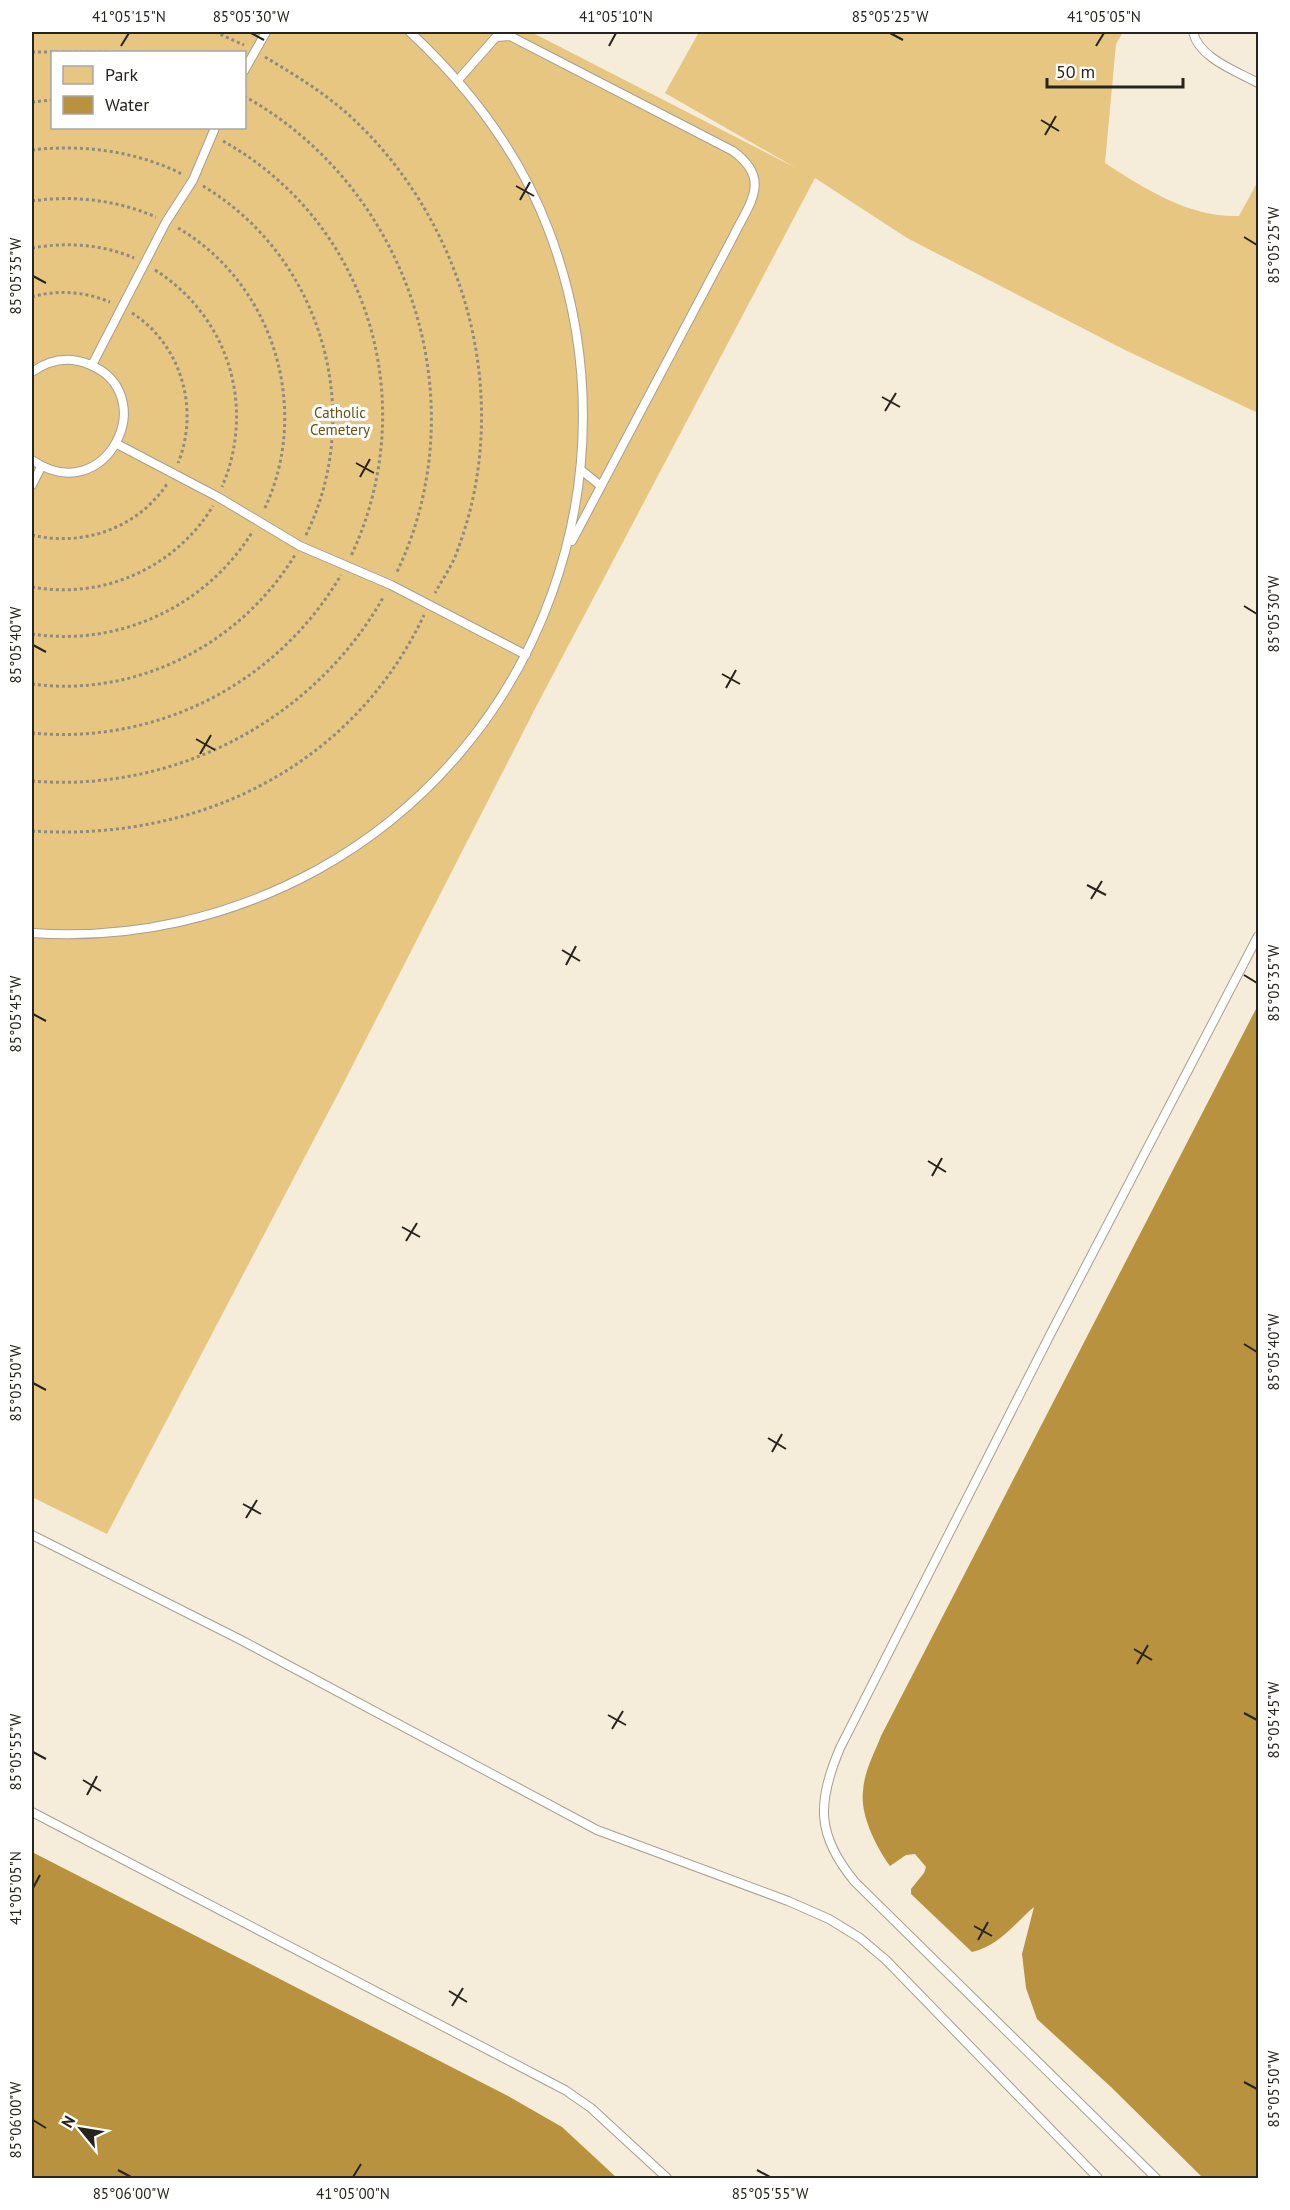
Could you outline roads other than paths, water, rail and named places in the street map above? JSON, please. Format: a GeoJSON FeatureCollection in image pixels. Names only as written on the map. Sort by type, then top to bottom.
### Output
{"type":"FeatureCollection","features":[{"type":"Feature","properties":{"kind":"lane"},"geometry":{"type":"LineString","coordinates":[[246,67],[266,32]]}},
{"type":"Feature","properties":{"kind":"lane"},"geometry":{"type":"LineString","coordinates":[[32,933],[116,932],[180,922],[261,897],[329,863],[382,827],[453,761],[493,711],[526,655],[555,588],[566,553],[581,470],[584,435],[581,365],[576,330],[560,262],[548,229],[518,166],[487,117],[458,80],[410,32]]}},
{"type":"Feature","properties":{"kind":"lane"},"geometry":{"type":"LineString","coordinates":[[1193,32],[1195,41],[1215,60],[1258,83]]}},
{"type":"Feature","properties":{"kind":"lane"},"geometry":{"type":"LineString","coordinates":[[458,80],[496,37],[510,36],[733,151],[748,162],[754,175],[756,184],[754,195],[645,407],[566,553]]}},
{"type":"Feature","properties":{"kind":"lane"},"geometry":{"type":"LineString","coordinates":[[92,365],[166,222],[194,180],[214,131]]}},
{"type":"Feature","properties":{"kind":"lane"},"geometry":{"type":"LineString","coordinates":[[32,372],[60,360],[92,365],[109,377],[120,394],[123,424],[117,444],[103,460],[83,471],[62,473],[41,466],[32,460]]}},
{"type":"Feature","properties":{"kind":"lane"},"geometry":{"type":"LineString","coordinates":[[117,444],[218,496],[300,546],[391,585],[526,655]]}},
{"type":"Feature","properties":{"kind":"lane"},"geometry":{"type":"LineString","coordinates":[[32,485],[41,466]]}},
{"type":"Feature","properties":{"kind":"lane"},"geometry":{"type":"LineString","coordinates":[[581,470],[601,486]]}},
{"type":"Feature","properties":{"kind":"lane"},"geometry":{"type":"LineString","coordinates":[[1156,2178],[855,1881],[839,1862],[829,1844],[824,1826],[823,1802],[828,1777],[849,1730],[1051,1333],[1258,936]]}},
{"type":"Feature","properties":{"kind":"lane"},"geometry":{"type":"LineString","coordinates":[[32,1535],[239,1639],[597,1830],[788,1901],[849,1932],[886,1960],[1098,2178]]}},
{"type":"Feature","properties":{"kind":"lane"},"geometry":{"type":"LineString","coordinates":[[32,1812],[539,2075],[591,2108],[667,2178]]}},
{"type":"Feature","properties":{"kind":"water"},"geometry":{"type":"Polygon","coordinates":[[[1258,1005],[1258,2178],[1203,2178],[1111,2087],[1037,2019],[1026,1988],[1022,1954],[1034,1907],[998,1940],[972,1952],[911,1894],[911,1889],[926,1867],[915,1854],[906,1855],[890,1866],[867,1820],[863,1791],[867,1770],[881,1736],[1258,1005]]]}},
{"type":"Feature","properties":{"kind":"water"},"geometry":{"type":"Polygon","coordinates":[[[32,1852],[508,2096],[562,2127],[617,2178],[32,2178],[32,1852]]]}},
{"type":"Feature","properties":{"kind":"park label","name":"Catholic Cemetery"},"geometry":{"type":"Point","coordinates":[340,420]}}]}
